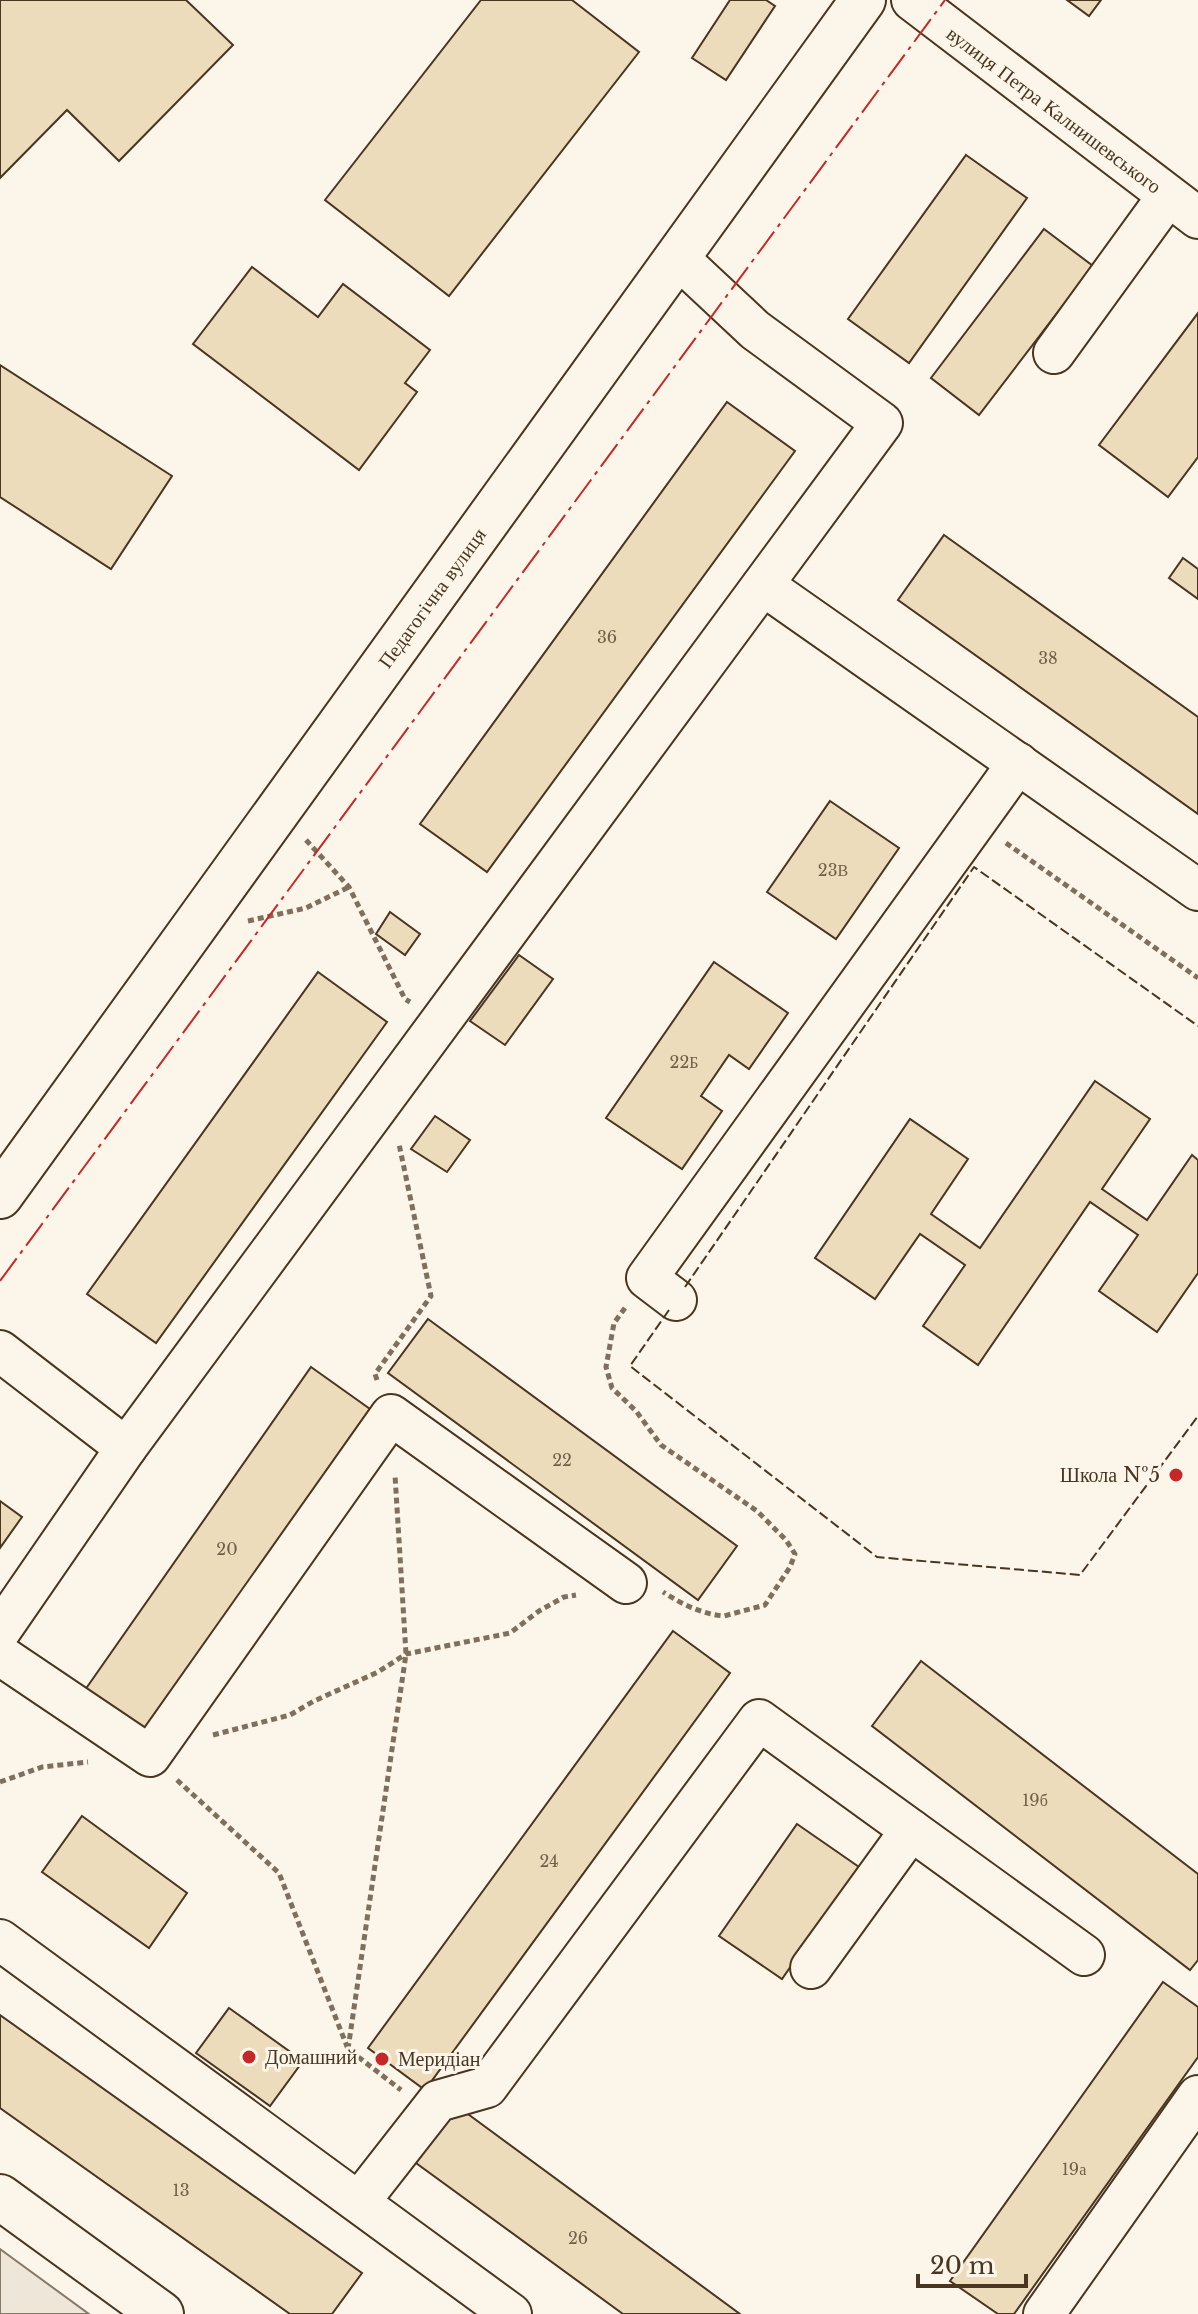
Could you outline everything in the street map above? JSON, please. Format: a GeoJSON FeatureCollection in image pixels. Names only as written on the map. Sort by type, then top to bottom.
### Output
{"type":"FeatureCollection","features":[{"type":"Feature","properties":{"kind":"main road","name":"Педагогічна вулиця"},"geometry":{"type":"LineString","coordinates":[[0,1196],[863,0]]}},
{"type":"Feature","properties":{"kind":"main road"},"geometry":{"type":"LineString","coordinates":[[0,2197],[161,2314]]}},
{"type":"Feature","properties":{"kind":"street","name":"вулиця Петра Калнишевського"},"geometry":{"type":"LineString","coordinates":[[912,0],[1183,207]]}},
{"type":"Feature","properties":{"kind":"street"},"geometry":{"type":"LineString","coordinates":[[1054,353],[1183,207]]}},
{"type":"Feature","properties":{"kind":"street"},"geometry":{"type":"LineString","coordinates":[[0,1631],[126,1448],[882,423],[755,330],[678,258]]}},
{"type":"Feature","properties":{"kind":"street"},"geometry":{"type":"LineString","coordinates":[[763,585],[1198,890]]}},
{"type":"Feature","properties":{"kind":"street"},"geometry":{"type":"LineString","coordinates":[[661,1289],[1018,763]]}},
{"type":"Feature","properties":{"kind":"street"},"geometry":{"type":"LineString","coordinates":[[0,1351],[126,1448]]}},
{"type":"Feature","properties":{"kind":"street"},"geometry":{"type":"LineString","coordinates":[[0,1655],[150,1756],[391,1415],[626,1583]]}},
{"type":"Feature","properties":{"kind":"street"},"geometry":{"type":"LineString","coordinates":[[359,2202],[438,2101],[487,2087],[759,1720],[1084,1955]]}},
{"type":"Feature","properties":{"kind":"street"},"geometry":{"type":"LineString","coordinates":[[811,1968],[911,1830]]}},
{"type":"Feature","properties":{"kind":"street"},"geometry":{"type":"LineString","coordinates":[[0,1940],[511,2314]]}},
{"type":"Feature","properties":{"kind":"street"},"geometry":{"type":"LineString","coordinates":[[1044,2314],[1198,2096]]}},
{"type":"Feature","properties":{"kind":"path"},"geometry":{"type":"LineString","coordinates":[[279,809],[349,887],[405,999],[440,1022]]}},
{"type":"Feature","properties":{"kind":"path"},"geometry":{"type":"LineString","coordinates":[[976,822],[1198,978]]}},
{"type":"Feature","properties":{"kind":"path"},"geometry":{"type":"LineString","coordinates":[[239,924],[306,908],[349,887]]}},
{"type":"Feature","properties":{"kind":"path"},"geometry":{"type":"LineString","coordinates":[[348,2049],[406,1654],[391,1415],[375,1374],[431,1296],[388,1092]]}},
{"type":"Feature","properties":{"kind":"path"},"geometry":{"type":"LineString","coordinates":[[0,1782],[42,1767],[185,1751],[214,1734],[290,1715],[378,1672],[406,1654],[510,1633],[564,1597],[626,1583],[664,1592],[693,1609],[724,1616],[765,1605],[795,1554],[786,1540],[757,1511],[661,1445],[636,1411],[612,1388],[606,1367],[614,1323],[661,1289]]}},
{"type":"Feature","properties":{"kind":"path"},"geometry":{"type":"LineString","coordinates":[[150,1756],[279,1873],[348,2049],[430,2111]]}},
{"type":"Feature","properties":{"kind":"shaded area"},"geometry":{"type":"Polygon","coordinates":[[[0,2249],[89,2314],[0,2314],[0,2249]]]}},
{"type":"Feature","properties":{"kind":"building"},"geometry":{"type":"Polygon","coordinates":[[[0,0],[186,0],[233,45],[119,161],[67,110],[0,178],[0,0]]]}},
{"type":"Feature","properties":{"kind":"building"},"geometry":{"type":"Polygon","coordinates":[[[481,0],[572,0],[639,52],[449,296],[325,200],[481,0]]]}},
{"type":"Feature","properties":{"kind":"building"},"geometry":{"type":"Polygon","coordinates":[[[730,0],[766,0],[775,6],[726,80],[692,58],[730,0]]]}},
{"type":"Feature","properties":{"kind":"building"},"geometry":{"type":"Polygon","coordinates":[[[1067,0],[1101,0],[1089,16],[1067,0]]]}},
{"type":"Feature","properties":{"kind":"building"},"geometry":{"type":"Polygon","coordinates":[[[966,155],[1027,198],[909,363],[848,319],[966,155]]]}},
{"type":"Feature","properties":{"kind":"building"},"geometry":{"type":"Polygon","coordinates":[[[1044,229],[1093,266],[979,415],[931,378],[1044,229]]]}},
{"type":"Feature","properties":{"kind":"building"},"geometry":{"type":"Polygon","coordinates":[[[252,267],[318,317],[343,284],[430,350],[405,383],[417,392],[359,470],[193,344],[252,267]]]}},
{"type":"Feature","properties":{"kind":"building"},"geometry":{"type":"Polygon","coordinates":[[[1198,313],[1198,457],[1168,497],[1099,445],[1198,313]]]}},
{"type":"Feature","properties":{"kind":"building"},"geometry":{"type":"Polygon","coordinates":[[[0,365],[172,476],[111,569],[0,497],[0,365]]]}},
{"type":"Feature","properties":{"kind":"building"},"geometry":{"type":"Polygon","coordinates":[[[727,402],[795,451],[487,872],[420,824],[727,402]]]}},
{"type":"Feature","properties":{"kind":"building"},"geometry":{"type":"Polygon","coordinates":[[[944,535],[1198,717],[1198,814],[898,600],[944,535]]]}},
{"type":"Feature","properties":{"kind":"building"},"geometry":{"type":"Polygon","coordinates":[[[1183,558],[1198,569],[1198,599],[1169,578],[1183,558]]]}},
{"type":"Feature","properties":{"kind":"building"},"geometry":{"type":"Polygon","coordinates":[[[830,801],[899,848],[836,939],[767,892],[830,801]]]}},
{"type":"Feature","properties":{"kind":"building"},"geometry":{"type":"Polygon","coordinates":[[[390,912],[420,934],[405,955],[376,934],[390,912]]]}},
{"type":"Feature","properties":{"kind":"building"},"geometry":{"type":"Polygon","coordinates":[[[519,955],[553,979],[505,1045],[470,1021],[519,955]]]}},
{"type":"Feature","properties":{"kind":"building"},"geometry":{"type":"Polygon","coordinates":[[[714,962],[788,1013],[749,1069],[729,1055],[701,1096],[722,1111],[682,1169],[606,1118],[714,962]]]}},
{"type":"Feature","properties":{"kind":"building"},"geometry":{"type":"Polygon","coordinates":[[[318,972],[387,1022],[156,1343],[87,1294],[318,972]]]}},
{"type":"Feature","properties":{"kind":"building"},"geometry":{"type":"Polygon","coordinates":[[[1095,1081],[1150,1119],[1102,1189],[1147,1220],[1192,1155],[1198,1160],[1198,1273],[1157,1332],[1099,1291],[1138,1235],[1090,1202],[978,1365],[923,1326],[965,1265],[920,1234],[875,1299],[815,1258],[910,1119],[968,1159],[931,1214],[980,1248],[1095,1081]]]}},
{"type":"Feature","properties":{"kind":"building"},"geometry":{"type":"Polygon","coordinates":[[[435,1116],[470,1140],[447,1172],[411,1149],[435,1116]]]}},
{"type":"Feature","properties":{"kind":"building"},"geometry":{"type":"Polygon","coordinates":[[[428,1319],[737,1546],[698,1600],[388,1373],[428,1319]]]}},
{"type":"Feature","properties":{"kind":"building"},"geometry":{"type":"Polygon","coordinates":[[[311,1367],[370,1409],[144,1731],[85,1690],[311,1367]]]}},
{"type":"Feature","properties":{"kind":"building"},"geometry":{"type":"Polygon","coordinates":[[[0,1501],[22,1517],[0,1548],[0,1501]]]}},
{"type":"Feature","properties":{"kind":"building"},"geometry":{"type":"Polygon","coordinates":[[[673,1631],[730,1673],[425,2090],[368,2048],[673,1631]]]}},
{"type":"Feature","properties":{"kind":"building"},"geometry":{"type":"Polygon","coordinates":[[[921,1661],[1198,1874],[1198,1960],[1190,1970],[872,1726],[921,1661]]]}},
{"type":"Feature","properties":{"kind":"building"},"geometry":{"type":"Polygon","coordinates":[[[82,1816],[187,1893],[149,1948],[42,1872],[82,1816]]]}},
{"type":"Feature","properties":{"kind":"building"},"geometry":{"type":"Polygon","coordinates":[[[797,1824],[859,1867],[782,1979],[719,1936],[797,1824]]]}},
{"type":"Feature","properties":{"kind":"building"},"geometry":{"type":"Polygon","coordinates":[[[1163,1982],[1198,2007],[1198,2057],[1014,2314],[998,2314],[950,2281],[1163,1982]]]}},
{"type":"Feature","properties":{"kind":"building","name":"Домашний"},"geometry":{"type":"Polygon","coordinates":[[[229,2008],[303,2061],[270,2106],[196,2053],[229,2008]]]}},
{"type":"Feature","properties":{"kind":"building"},"geometry":{"type":"Polygon","coordinates":[[[0,2015],[362,2273],[332,2314],[290,2314],[0,2108],[0,2015]]]}},
{"type":"Feature","properties":{"kind":"building"},"geometry":{"type":"Polygon","coordinates":[[[457,2106],[740,2314],[623,2314],[416,2163],[457,2106]]]}},
{"type":"Feature","properties":{"kind":"fence"},"geometry":{"type":"LineString","coordinates":[[685,1287],[974,867],[1198,1026]]}},
{"type":"Feature","properties":{"kind":"fence"},"geometry":{"type":"LineString","coordinates":[[669,1310],[630,1366],[877,1557],[1080,1575],[1198,1416]]}},
{"type":"Feature","properties":{"kind":"power"},"geometry":{"type":"LineString","coordinates":[[0,1281],[945,0]]}},
{"type":"Feature","properties":{"kind":"place","name":"Школа №5"},"geometry":{"type":"Point","coordinates":[1176,1475]}},
{"type":"Feature","properties":{"kind":"place","name":"Домашний"},"geometry":{"type":"Point","coordinates":[249,2057]}},
{"type":"Feature","properties":{"kind":"place","name":"Меридіан"},"geometry":{"type":"Point","coordinates":[382,2059]}}]}
